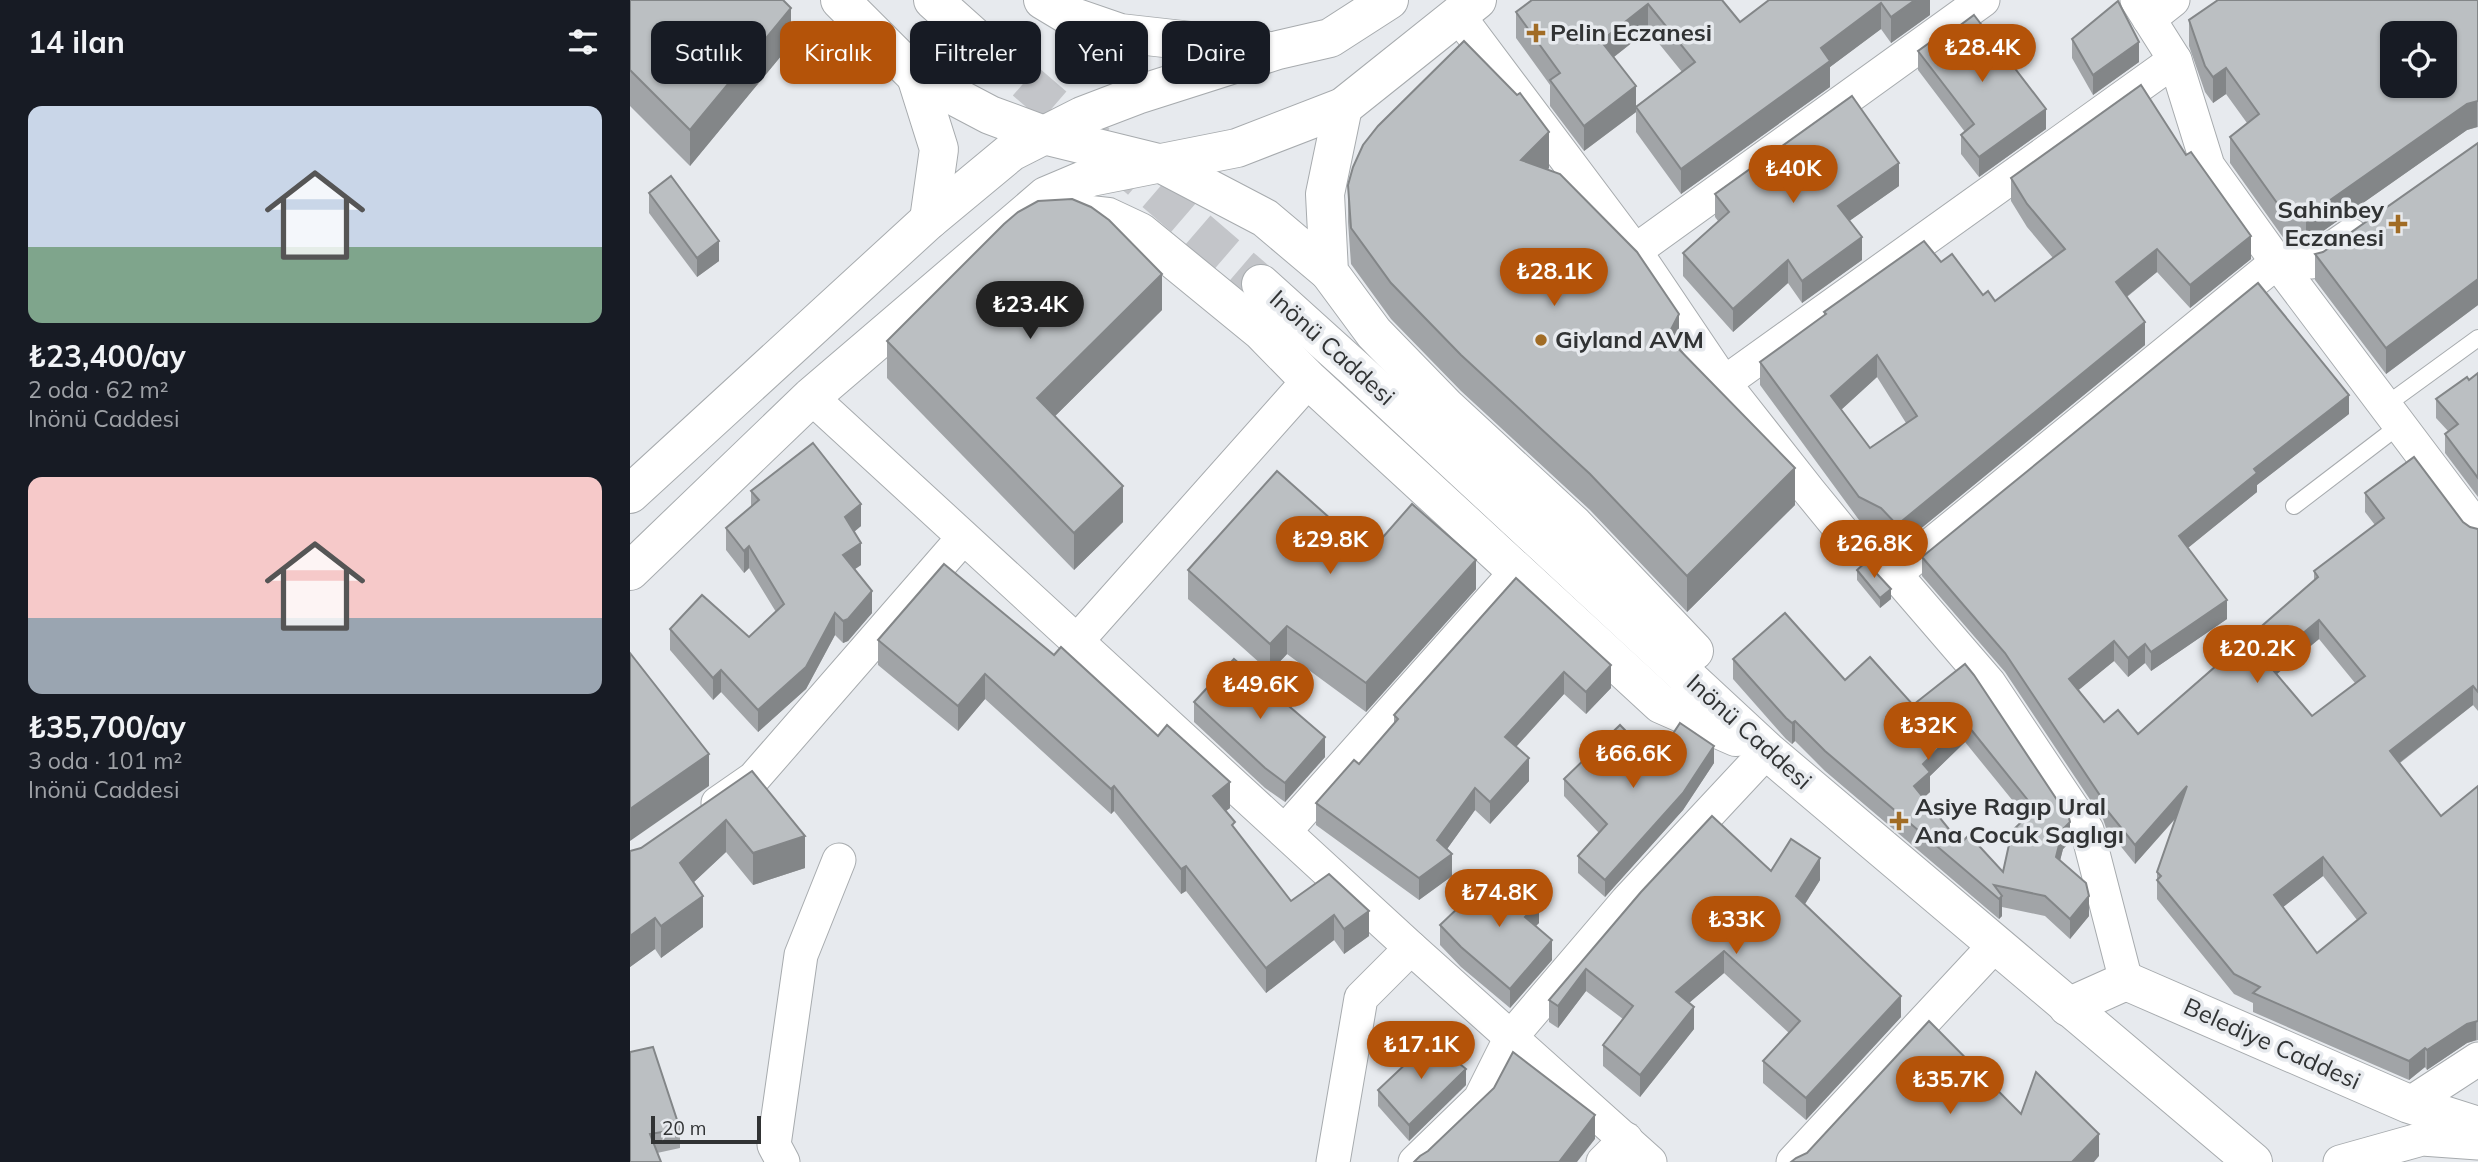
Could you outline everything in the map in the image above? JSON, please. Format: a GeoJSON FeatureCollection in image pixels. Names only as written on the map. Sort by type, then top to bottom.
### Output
{"type":"FeatureCollection","features":[{"type":"Feature","properties":{"kind":"main road"},"geometry":{"type":"LineString","coordinates":[[840,0],[910,70]]}},
{"type":"Feature","properties":{"kind":"main road"},"geometry":{"type":"LineString","coordinates":[[933,0],[956,21]]}},
{"type":"Feature","properties":{"kind":"main road"},"geometry":{"type":"LineString","coordinates":[[1043,0],[1068,15],[1120,33],[1278,50]]}},
{"type":"Feature","properties":{"kind":"main road"},"geometry":{"type":"LineString","coordinates":[[630,494],[929,220],[1011,152],[1082,116],[1180,80],[1330,37],[1389,0]]}},
{"type":"Feature","properties":{"kind":"main road"},"geometry":{"type":"LineString","coordinates":[[630,571],[811,397],[1046,196],[1091,177],[1237,148],[1343,107],[1468,8]]}},
{"type":"Feature","properties":{"kind":"main road"},"geometry":{"type":"LineString","coordinates":[[919,84],[939,149],[929,220]]}},
{"type":"Feature","properties":{"kind":"main road"},"geometry":{"type":"LineString","coordinates":[[931,84],[990,115],[1044,135],[1163,164],[1265,218],[1329,272],[1374,333],[1446,407],[1574,525],[1717,675],[1767,751]]}},
{"type":"Feature","properties":{"kind":"main road"},"geometry":{"type":"LineString","coordinates":[[1329,272],[1325,194],[1343,107]]}},
{"type":"Feature","properties":{"kind":"main road"},"geometry":{"type":"LineString","coordinates":[[1025,215],[1072,213],[1108,217],[1140,232],[1261,331],[1309,380],[1661,704],[1767,751]]}},
{"type":"Feature","properties":{"kind":"main road","name":"Inönü Caddesi"},"geometry":{"type":"LineString","coordinates":[[1261,284],[1767,751],[2253,1162]]}},
{"type":"Feature","properties":{"kind":"main road"},"geometry":{"type":"LineString","coordinates":[[2068,1007],[2126,981]]}},
{"type":"Feature","properties":{"kind":"main road","name":"Belediye Caddesi"},"geometry":{"type":"LineString","coordinates":[[2126,981],[2409,1104],[2478,1126]]}},
{"type":"Feature","properties":{"kind":"street"},"geometry":{"type":"LineString","coordinates":[[1635,251],[1983,0]]}},
{"type":"Feature","properties":{"kind":"street"},"geometry":{"type":"LineString","coordinates":[[2153,6],[2175,60],[2208,166],[2478,529]]}},
{"type":"Feature","properties":{"kind":"street"},"geometry":{"type":"LineString","coordinates":[[1468,8],[1724,383],[1845,535],[1867,544],[1989,682],[2087,830],[2126,981]]}},
{"type":"Feature","properties":{"kind":"street"},"geometry":{"type":"LineString","coordinates":[[1724,383],[2175,60]]}},
{"type":"Feature","properties":{"kind":"street"},"geometry":{"type":"LineString","coordinates":[[1895,574],[2277,262],[2312,262],[2375,217]]}},
{"type":"Feature","properties":{"kind":"street"},"geometry":{"type":"LineString","coordinates":[[1076,642],[1309,380]]}},
{"type":"Feature","properties":{"kind":"street"},"geometry":{"type":"LineString","coordinates":[[811,397],[1511,1037],[1614,1151],[1650,1162]]}},
{"type":"Feature","properties":{"kind":"street"},"geometry":{"type":"LineString","coordinates":[[698,817],[754,778],[963,538]]}},
{"type":"Feature","properties":{"kind":"street"},"geometry":{"type":"LineString","coordinates":[[1285,831],[1517,571]]}},
{"type":"Feature","properties":{"kind":"street"},"geometry":{"type":"LineString","coordinates":[[1415,1162],[1480,1099],[1511,1037],[1627,901],[1767,751]]}},
{"type":"Feature","properties":{"kind":"street"},"geometry":{"type":"LineString","coordinates":[[783,1162],[774,1145],[801,955],[839,860]]}},
{"type":"Feature","properties":{"kind":"street"},"geometry":{"type":"LineString","coordinates":[[1793,1162],[1995,945]]}},
{"type":"Feature","properties":{"kind":"street"},"geometry":{"type":"LineString","coordinates":[[1333,1162],[1361,999],[1411,948]]}},
{"type":"Feature","properties":{"kind":"street"},"geometry":{"type":"LineString","coordinates":[[2409,1104],[2478,1059]]}},
{"type":"Feature","properties":{"kind":"street"},"geometry":{"type":"LineString","coordinates":[[2340,1162],[2422,1139],[2478,1143]]}},
{"type":"Feature","properties":{"kind":"lane"},"geometry":{"type":"LineString","coordinates":[[2294,506],[2478,338]]}},
{"type":"Feature","properties":{"kind":"building"},"geometry":{"type":"Polygon","coordinates":[[[630,0],[783,0],[791,8],[766,38],[766,21],[651,21],[651,84],[728,84],[690,130],[630,70],[630,0]]]}},
{"type":"Feature","properties":{"kind":"building"},"geometry":{"type":"Polygon","coordinates":[[[1532,0],[1722,0],[1740,22],[1769,0],[1915,0],[1891,17],[1881,3],[1821,48],[1830,61],[1681,169],[1636,107],[1695,62],[1648,4],[1601,41],[1636,86],[1584,126],[1550,80],[1560,73],[1516,12],[1532,0]]]}},
{"type":"Feature","properties":{"kind":"building"},"geometry":{"type":"Polygon","coordinates":[[[2218,0],[2478,0],[2478,101],[2467,104],[2306,217],[2287,217],[2230,137],[2259,114],[2226,68],[2213,77],[2205,66],[2189,20],[2218,0]]]}},
{"type":"Feature","properties":{"kind":"building"},"geometry":{"type":"Polygon","coordinates":[[[2118,1],[2139,42],[2093,75],[2072,39],[2118,1]]]}},
{"type":"Feature","properties":{"kind":"building"},"geometry":{"type":"Polygon","coordinates":[[[1974,15],[2046,109],[1979,157],[1961,135],[1974,124],[1918,51],[1953,26],[1955,29],[1974,15]]]}},
{"type":"Feature","properties":{"kind":"building","name":"Giyland AVM"},"geometry":{"type":"Polygon","coordinates":[[[1464,41],[1517,95],[1520,93],[1549,132],[1521,160],[1560,174],[1637,252],[1679,314],[1667,337],[1795,468],[1687,576],[1590,474],[1461,355],[1391,283],[1351,228],[1348,185],[1363,145],[1378,126],[1464,41]]]}},
{"type":"Feature","properties":{"kind":"building"},"geometry":{"type":"Polygon","coordinates":[[[2141,85],[2186,155],[2191,152],[2251,236],[2190,285],[2157,249],[2116,282],[2145,322],[1897,525],[1881,508],[1859,497],[1760,362],[1826,314],[1824,312],[1924,241],[1941,262],[1952,254],[1983,295],[1988,291],[1995,301],[2065,249],[2027,204],[2011,178],[2141,85]],[[1877,355],[1831,396],[1870,448],[1917,416],[1877,355]]]}},
{"type":"Feature","properties":{"kind":"building"},"geometry":{"type":"Polygon","coordinates":[[[1852,96],[1899,163],[1838,206],[1862,237],[1802,281],[1788,260],[1733,309],[1683,253],[1729,212],[1715,194],[1852,96]]]}},
{"type":"Feature","properties":{"kind":"building"},"geometry":{"type":"Polygon","coordinates":[[[2478,143],[2478,279],[2386,348],[2315,254],[2323,252],[2478,143]]]}},
{"type":"Feature","properties":{"kind":"building"},"geometry":{"type":"Polygon","coordinates":[[[671,176],[719,241],[697,258],[649,193],[671,176]]]}},
{"type":"Feature","properties":{"kind":"building"},"geometry":{"type":"Polygon","coordinates":[[[1072,199],[1091,207],[1109,220],[1162,274],[1037,398],[1123,486],[1074,533],[887,341],[1018,212],[1038,201],[1072,199]]]}},
{"type":"Feature","properties":{"kind":"building"},"geometry":{"type":"Polygon","coordinates":[[[2258,283],[2349,395],[2254,469],[2257,473],[2179,536],[2227,600],[2151,652],[2145,644],[2128,658],[2114,641],[2069,679],[2104,722],[2118,710],[2138,734],[2318,577],[2314,571],[2384,518],[2365,493],[2414,457],[2463,522],[2478,529],[2478,692],[2473,686],[2390,751],[2441,816],[2478,786],[2478,1021],[2467,1024],[2427,1050],[2425,1048],[2409,1061],[2253,993],[2260,987],[2234,974],[2157,880],[2161,876],[2157,872],[2187,786],[2135,845],[2106,809],[2103,800],[2005,653],[1922,557],[2258,283]],[[2319,620],[2267,663],[2312,716],[2365,676],[2319,620]],[[2323,857],[2274,895],[2317,953],[2366,913],[2323,857]]]}},
{"type":"Feature","properties":{"kind":"building"},"geometry":{"type":"Polygon","coordinates":[[[2478,373],[2478,478],[2445,434],[2458,424],[2436,399],[2467,377],[2469,380],[2478,373]]]}},
{"type":"Feature","properties":{"kind":"building"},"geometry":{"type":"Polygon","coordinates":[[[813,443],[861,504],[845,517],[861,543],[843,555],[872,591],[848,619],[843,621],[835,613],[806,667],[758,710],[721,670],[713,678],[670,629],[702,595],[749,637],[784,604],[749,546],[744,551],[726,528],[759,500],[751,491],[813,443]]]}},
{"type":"Feature","properties":{"kind":"building"},"geometry":{"type":"Polygon","coordinates":[[[1277,471],[1369,553],[1412,504],[1476,560],[1366,683],[1287,626],[1270,644],[1188,570],[1277,471]]]}},
{"type":"Feature","properties":{"kind":"building"},"geometry":{"type":"Polygon","coordinates":[[[1866,562],[1891,589],[1880,598],[1857,570],[1866,562]]]}},
{"type":"Feature","properties":{"kind":"building"},"geometry":{"type":"Polygon","coordinates":[[[944,564],[1054,655],[1061,647],[1158,736],[1167,725],[1230,782],[1213,796],[1235,822],[1232,825],[1291,901],[1329,874],[1369,911],[1344,929],[1334,915],[1266,968],[1186,866],[1181,869],[1114,786],[1111,789],[985,674],[958,706],[878,640],[944,564]]]}},
{"type":"Feature","properties":{"kind":"building"},"geometry":{"type":"Polygon","coordinates":[[[1516,578],[1611,665],[1586,692],[1564,672],[1505,737],[1529,758],[1490,802],[1475,788],[1437,840],[1452,854],[1419,878],[1316,803],[1354,760],[1359,764],[1398,719],[1394,715],[1516,578]]]}},
{"type":"Feature","properties":{"kind":"building"},"geometry":{"type":"Polygon","coordinates":[[[1785,613],[1845,680],[1870,657],[1913,705],[1965,664],[2069,818],[2070,822],[2063,829],[2056,857],[2086,883],[2089,896],[2070,919],[2045,896],[1994,885],[2002,896],[1999,899],[1825,751],[1795,721],[1792,723],[1786,718],[1733,659],[1785,613]],[[1965,722],[1923,764],[1930,772],[1914,786],[1952,833],[1955,831],[1964,840],[1969,835],[2003,872],[2012,831],[2035,809],[1965,722]]]}},
{"type":"Feature","properties":{"kind":"building"},"geometry":{"type":"Polygon","coordinates":[[[630,653],[709,754],[630,809],[630,653]]]}},
{"type":"Feature","properties":{"kind":"building"},"geometry":{"type":"Polygon","coordinates":[[[1234,659],[1325,737],[1285,783],[1194,702],[1234,659]]]}},
{"type":"Feature","properties":{"kind":"building"},"geometry":{"type":"Polygon","coordinates":[[[1680,723],[1714,746],[1683,793],[1605,880],[1578,856],[1607,824],[1564,779],[1620,725],[1655,761],[1680,723]]]}},
{"type":"Feature","properties":{"kind":"building"},"geometry":{"type":"Polygon","coordinates":[[[752,771],[805,836],[753,853],[726,820],[680,863],[703,896],[661,926],[655,918],[630,936],[630,851],[641,848],[752,771]]]}},
{"type":"Feature","properties":{"kind":"building"},"geometry":{"type":"Polygon","coordinates":[[[1712,816],[1771,871],[1791,839],[1820,858],[1796,896],[1901,996],[1806,1098],[1763,1061],[1800,1021],[1724,951],[1676,992],[1694,1007],[1640,1075],[1603,1045],[1633,1006],[1586,969],[1558,1006],[1549,1000],[1641,892],[1712,816]]]}},
{"type":"Feature","properties":{"kind":"building"},"geometry":{"type":"Polygon","coordinates":[[[1505,871],[1539,903],[1525,917],[1552,940],[1510,989],[1440,925],[1482,885],[1488,890],[1505,871]]]}},
{"type":"Feature","properties":{"kind":"building"},"geometry":{"type":"Polygon","coordinates":[[[1929,1021],[2021,1114],[2036,1072],[2099,1134],[2072,1162],[1791,1162],[1807,1153],[1929,1021]]]}},
{"type":"Feature","properties":{"kind":"building"},"geometry":{"type":"Polygon","coordinates":[[[1431,1040],[1466,1069],[1409,1125],[1378,1090],[1431,1040]]]}},
{"type":"Feature","properties":{"kind":"building"},"geometry":{"type":"Polygon","coordinates":[[[653,1047],[680,1129],[650,1134],[661,1162],[630,1162],[630,1052],[653,1047]]]}},
{"type":"Feature","properties":{"kind":"building"},"geometry":{"type":"Polygon","coordinates":[[[1513,1052],[1595,1115],[1559,1162],[1414,1162],[1494,1088],[1513,1052]]]}},
{"type":"Feature","properties":{"kind":"tunnel"},"geometry":{"type":"LineString","coordinates":[[1028,84],[1261,284]]}},
{"type":"Feature","properties":{"kind":"place","name":"Pelin Eczanesi"},"geometry":{"type":"Point","coordinates":[1536,33]}},
{"type":"Feature","properties":{"kind":"place","name":"Sahinbey Eczanesi"},"geometry":{"type":"Point","coordinates":[2398,224]}},
{"type":"Feature","properties":{"kind":"place","name":"Giyland AVM"},"geometry":{"type":"Point","coordinates":[1541,340]}},
{"type":"Feature","properties":{"kind":"place","name":"Asiye Ragıp Ural Ana Cocuk Saglıgı"},"geometry":{"type":"Point","coordinates":[1899,821]}}]}
